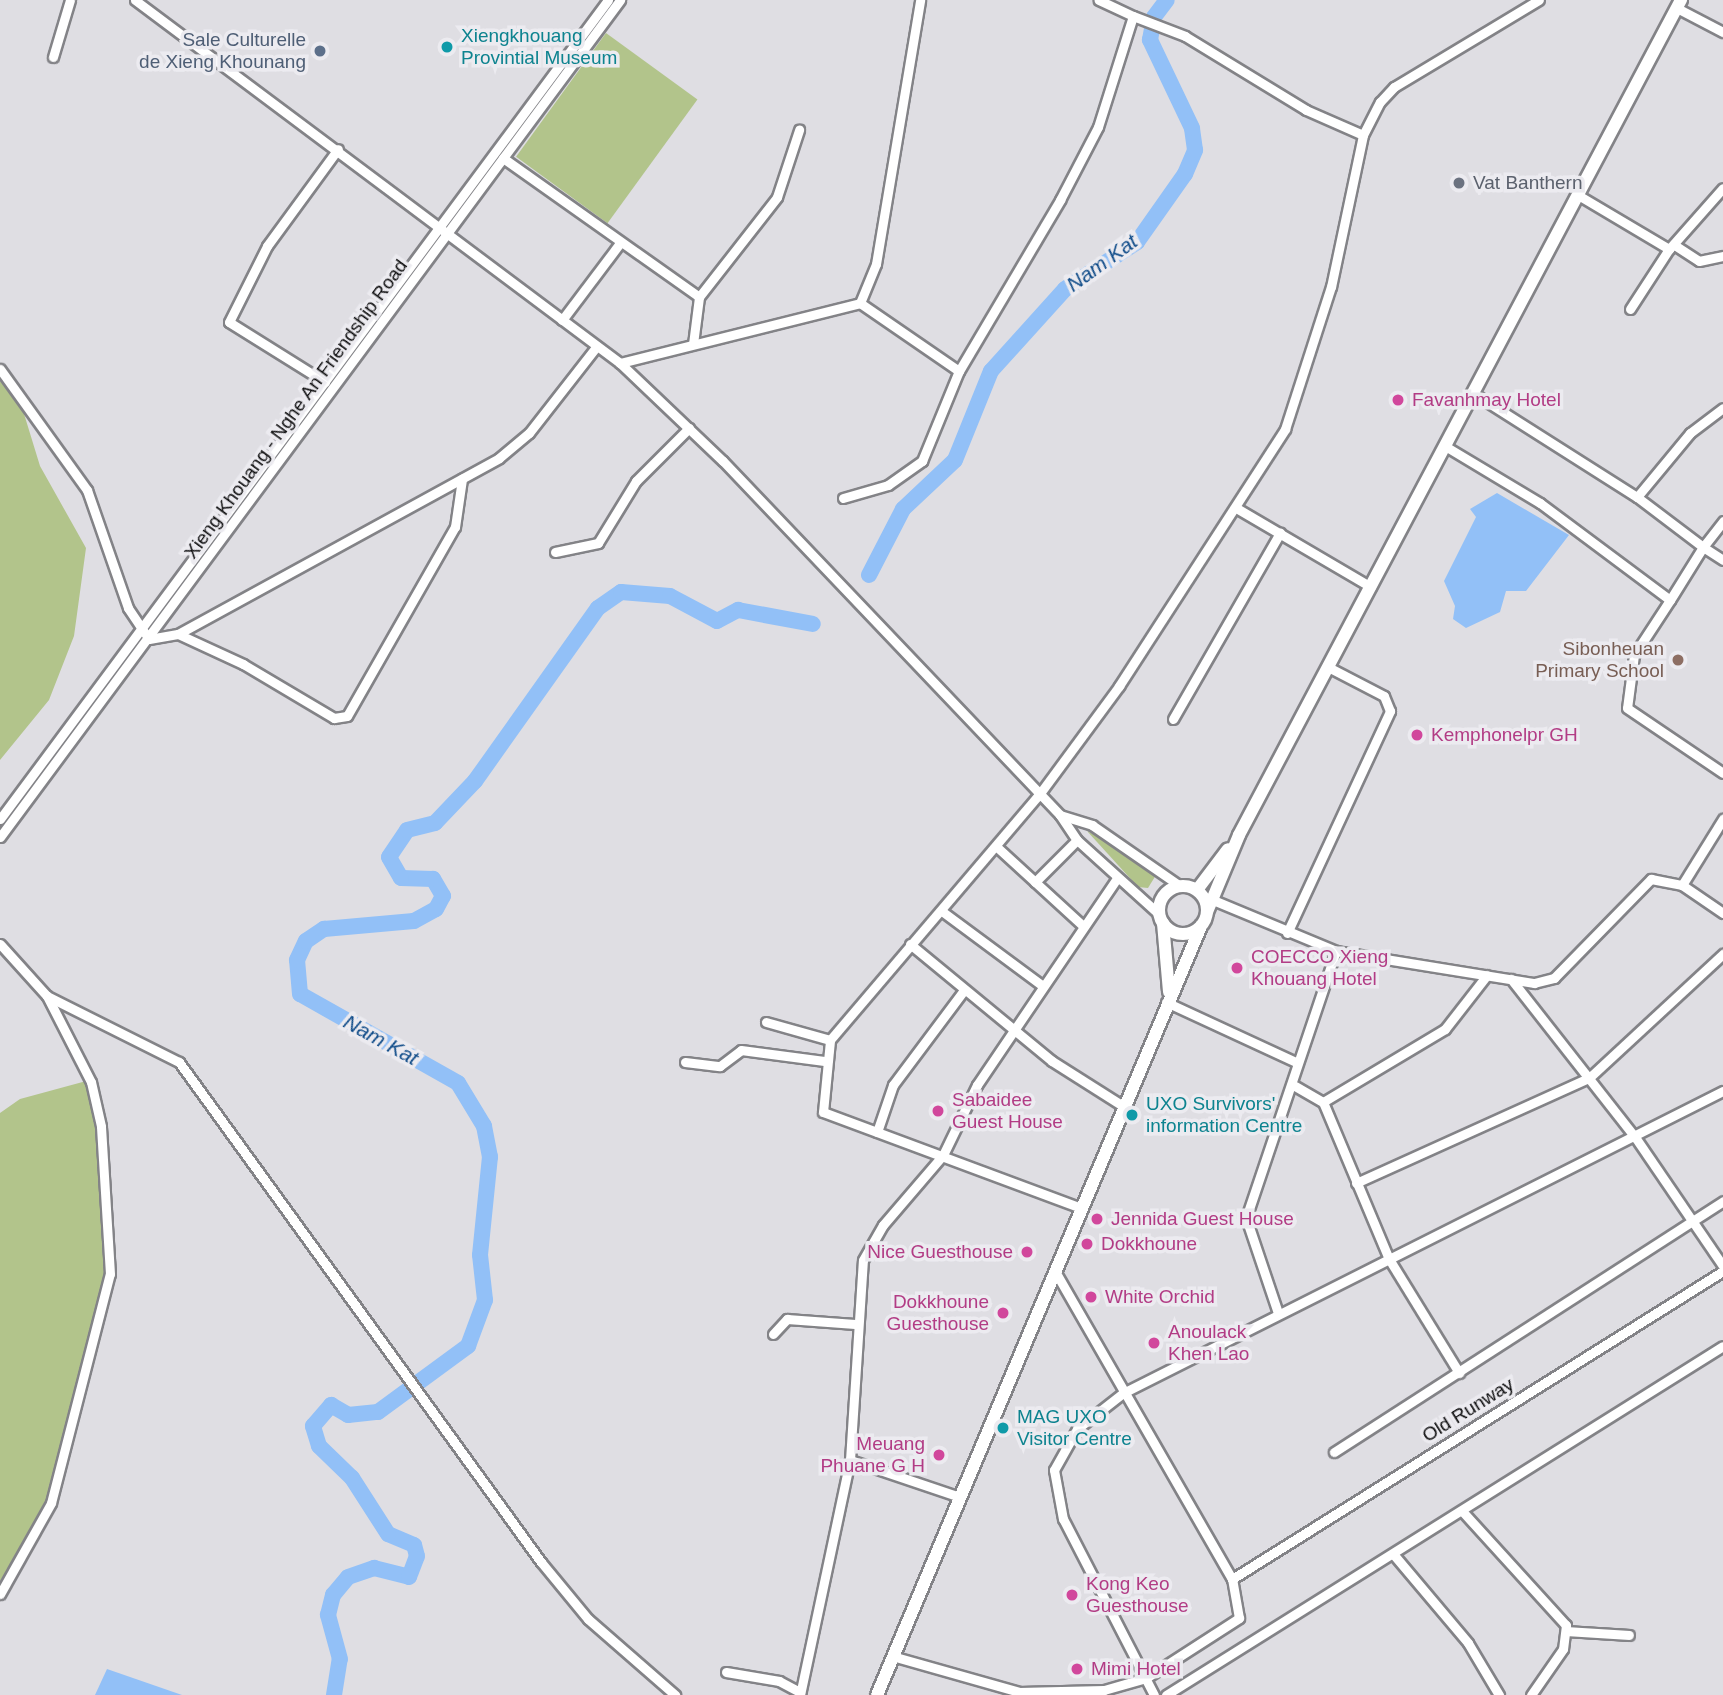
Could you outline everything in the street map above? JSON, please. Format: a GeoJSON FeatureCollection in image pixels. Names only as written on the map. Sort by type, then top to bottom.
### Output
{"type":"FeatureCollection","features":[{"type":"Feature","properties":{"kind":"highway"},"geometry":{"type":"LineString","coordinates":[[877,1695],[957,1496],[1239,835],[1679,4]]}},
{"type":"Feature","properties":{"kind":"highway"},"geometry":{"type":"LineString","coordinates":[[1197,890],[1239,835]]}},
{"type":"Feature","properties":{"kind":"highway"},"geometry":{"type":"LineString","coordinates":[[1168,998],[1161,919],[1162,898],[1180,886],[1197,890]]}},
{"type":"Feature","properties":{"kind":"highway"},"geometry":{"type":"LineString","coordinates":[[1197,890],[1207,912]]}},
{"type":"Feature","properties":{"kind":"highway"},"geometry":{"type":"LineString","coordinates":[[1161,919],[1178,934],[1201,926]]}},
{"type":"Feature","properties":{"kind":"street"},"geometry":{"type":"LineString","coordinates":[[53,57],[70,0]]}},
{"type":"Feature","properties":{"kind":"street"},"geometry":{"type":"LineString","coordinates":[[135,0],[440,224],[620,363],[689,428],[1038,796],[1060,815],[1077,839],[1161,919]]}},
{"type":"Feature","properties":{"kind":"street","name":"Xieng Khouang - Nghe An Friendship Road"},"geometry":{"type":"LineString","coordinates":[[0,819],[608,0]]}},
{"type":"Feature","properties":{"kind":"street","name":"Xieng Khouang - Nghe An Friendship Road"},"geometry":{"type":"LineString","coordinates":[[0,837],[620,0]]}},
{"type":"Feature","properties":{"kind":"street"},"geometry":{"type":"LineString","coordinates":[[860,303],[876,264],[920,0]]}},
{"type":"Feature","properties":{"kind":"street"},"geometry":{"type":"LineString","coordinates":[[1099,0],[1185,36],[1306,110],[1363,135]]}},
{"type":"Feature","properties":{"kind":"street"},"geometry":{"type":"LineString","coordinates":[[1081,1208],[943,1154],[823,1112],[824,1061],[830,1040],[910,944],[943,912],[998,848],[1038,796],[1238,509],[1294,407],[1331,288],[1363,135],[1394,87],[1539,0]]}},
{"type":"Feature","properties":{"kind":"street"},"geometry":{"type":"LineString","coordinates":[[1679,4],[1723,32]]}},
{"type":"Feature","properties":{"kind":"street"},"geometry":{"type":"LineString","coordinates":[[843,498],[888,485],[922,461],[959,371],[1029,261],[1098,127],[1133,16]]}},
{"type":"Feature","properties":{"kind":"street"},"geometry":{"type":"LineString","coordinates":[[693,344],[699,297],[777,197],[799,130]]}},
{"type":"Feature","properties":{"kind":"street"},"geometry":{"type":"LineString","coordinates":[[326,382],[229,322],[267,246],[338,149]]}},
{"type":"Feature","properties":{"kind":"street"},"geometry":{"type":"LineString","coordinates":[[503,158],[699,297]]}},
{"type":"Feature","properties":{"kind":"street"},"geometry":{"type":"LineString","coordinates":[[1630,309],[1673,248],[1723,188]]}},
{"type":"Feature","properties":{"kind":"street"},"geometry":{"type":"LineString","coordinates":[[1578,195],[1699,261],[1723,256]]}},
{"type":"Feature","properties":{"kind":"street"},"geometry":{"type":"LineString","coordinates":[[562,320],[620,243]]}},
{"type":"Feature","properties":{"kind":"street"},"geometry":{"type":"LineString","coordinates":[[620,363],[860,303],[959,371]]}},
{"type":"Feature","properties":{"kind":"street"},"geometry":{"type":"LineString","coordinates":[[0,369],[87,490],[128,608],[149,639],[178,634],[461,479],[529,433],[597,345]]}},
{"type":"Feature","properties":{"kind":"street"},"geometry":{"type":"LineString","coordinates":[[1473,393],[1637,497],[1723,560]]}},
{"type":"Feature","properties":{"kind":"street"},"geometry":{"type":"LineString","coordinates":[[1637,497],[1690,433],[1723,408]]}},
{"type":"Feature","properties":{"kind":"street"},"geometry":{"type":"LineString","coordinates":[[555,552],[598,542],[636,481],[689,428]]}},
{"type":"Feature","properties":{"kind":"street"},"geometry":{"type":"LineString","coordinates":[[1445,446],[1540,503],[1670,600]]}},
{"type":"Feature","properties":{"kind":"street"},"geometry":{"type":"LineString","coordinates":[[178,634],[243,664],[334,718],[348,716],[455,527],[461,479]]}},
{"type":"Feature","properties":{"kind":"street"},"geometry":{"type":"LineString","coordinates":[[1238,509],[1371,587]]}},
{"type":"Feature","properties":{"kind":"street"},"geometry":{"type":"LineString","coordinates":[[1723,521],[1703,547],[1634,655],[1627,708],[1723,773]]}},
{"type":"Feature","properties":{"kind":"street"},"geometry":{"type":"LineString","coordinates":[[1173,719],[1280,533]]}},
{"type":"Feature","properties":{"kind":"street"},"geometry":{"type":"LineString","coordinates":[[1287,933],[1390,712],[1384,696],[1328,667]]}},
{"type":"Feature","properties":{"kind":"street"},"geometry":{"type":"LineString","coordinates":[[1060,815],[1092,825],[1180,886]]}},
{"type":"Feature","properties":{"kind":"street"},"geometry":{"type":"LineString","coordinates":[[1682,885],[1723,819]]}},
{"type":"Feature","properties":{"kind":"street"},"geometry":{"type":"LineString","coordinates":[[1035,882],[1077,839]]}},
{"type":"Feature","properties":{"kind":"street"},"geometry":{"type":"LineString","coordinates":[[998,848],[1082,925]]}},
{"type":"Feature","properties":{"kind":"street"},"geometry":{"type":"LineString","coordinates":[[726,1672],[779,1681],[800,1694],[850,1460],[855,1324],[863,1260],[874,1238],[943,1154],[977,1084],[1082,925],[1117,878]]}},
{"type":"Feature","properties":{"kind":"street"},"geometry":{"type":"LineString","coordinates":[[1213,900],[1287,933],[1336,951],[1534,984],[1554,978],[1650,879],[1682,885],[1723,913]]}},
{"type":"Feature","properties":{"kind":"street"},"geometry":{"type":"LineString","coordinates":[[943,912],[1042,986]]}},
{"type":"Feature","properties":{"kind":"street"},"geometry":{"type":"LineString","coordinates":[[0,944],[47,996],[93,1093],[108,1175],[111,1262],[51,1503],[0,1594]]}},
{"type":"Feature","properties":{"kind":"street"},"geometry":{"type":"LineString","coordinates":[[910,944],[1088,1087],[1123,1105]]}},
{"type":"Feature","properties":{"kind":"street"},"geometry":{"type":"LineString","coordinates":[[1278,1312],[1246,1218],[1295,1086],[1296,1062],[1336,951]]}},
{"type":"Feature","properties":{"kind":"street"},"geometry":{"type":"LineString","coordinates":[[1356,1183],[1589,1078],[1723,954]]}},
{"type":"Feature","properties":{"kind":"street"},"geometry":{"type":"LineString","coordinates":[[1323,1102],[1445,1029],[1487,975]]}},
{"type":"Feature","properties":{"kind":"street"},"geometry":{"type":"LineString","coordinates":[[1511,979],[1635,1137],[1723,1268]]}},
{"type":"Feature","properties":{"kind":"street"},"geometry":{"type":"LineString","coordinates":[[877,1132],[893,1085],[964,990]]}},
{"type":"Feature","properties":{"kind":"street"},"geometry":{"type":"LineString","coordinates":[[47,996],[179,1062],[588,1619],[675,1695]]}},
{"type":"Feature","properties":{"kind":"street"},"geometry":{"type":"LineString","coordinates":[[1168,998],[1296,1062]]}},
{"type":"Feature","properties":{"kind":"street"},"geometry":{"type":"LineString","coordinates":[[766,1022],[830,1040]]}},
{"type":"Feature","properties":{"kind":"street"},"geometry":{"type":"LineString","coordinates":[[685,1062],[720,1066],[741,1051],[824,1061]]}},
{"type":"Feature","properties":{"kind":"street"},"geometry":{"type":"LineString","coordinates":[[1295,1086],[1323,1102],[1390,1259],[1459,1373]]}},
{"type":"Feature","properties":{"kind":"street"},"geometry":{"type":"LineString","coordinates":[[1154,1695],[1063,1519],[1054,1470],[1077,1429],[1123,1393],[1278,1312],[1390,1259],[1723,1091]]}},
{"type":"Feature","properties":{"kind":"street"},"geometry":{"type":"LineString","coordinates":[[1334,1452],[1723,1201]]}},
{"type":"Feature","properties":{"kind":"street","name":"Old Runway"},"geometry":{"type":"LineString","coordinates":[[1232,1579],[1723,1268]]}},
{"type":"Feature","properties":{"kind":"street"},"geometry":{"type":"LineString","coordinates":[[892,1656],[1019,1692],[1104,1690],[1146,1678],[1239,1618],[1232,1579],[1055,1271]]}},
{"type":"Feature","properties":{"kind":"street"},"geometry":{"type":"LineString","coordinates":[[773,1334],[787,1319],[855,1324]]}},
{"type":"Feature","properties":{"kind":"street"},"geometry":{"type":"LineString","coordinates":[[1166,1695],[1463,1512],[1723,1346]]}},
{"type":"Feature","properties":{"kind":"street"},"geometry":{"type":"LineString","coordinates":[[850,1460],[957,1496]]}},
{"type":"Feature","properties":{"kind":"street"},"geometry":{"type":"LineString","coordinates":[[1463,1512],[1561,1616],[1566,1631],[1563,1649],[1531,1695]]}},
{"type":"Feature","properties":{"kind":"street"},"geometry":{"type":"LineString","coordinates":[[1394,1555],[1468,1643],[1499,1695]]}},
{"type":"Feature","properties":{"kind":"street"},"geometry":{"type":"LineString","coordinates":[[1566,1631],[1629,1635]]}},
{"type":"Feature","properties":{"kind":"green space"},"geometry":{"type":"Polygon","coordinates":[[[606,33],[697,99],[607,223],[516,157],[606,33]]]}},
{"type":"Feature","properties":{"kind":"green space"},"geometry":{"type":"Polygon","coordinates":[[[0,381],[21,404],[40,466],[86,548],[74,636],[49,700],[0,760],[0,381]]]}},
{"type":"Feature","properties":{"kind":"green space"},"geometry":{"type":"Polygon","coordinates":[[[1087,831],[1153,866],[1156,875],[1148,888],[1138,887],[1087,831]]]}},
{"type":"Feature","properties":{"kind":"green space"},"geometry":{"type":"Polygon","coordinates":[[[90,1080],[108,1175],[112,1249],[51,1503],[0,1581],[0,1113],[20,1099],[90,1080]]]}},
{"type":"Feature","properties":{"kind":"water"},"geometry":{"type":"Polygon","coordinates":[[[1497,493],[1569,535],[1526,591],[1506,591],[1500,612],[1466,628],[1453,619],[1455,606],[1444,581],[1476,517],[1470,509],[1497,493]]]}},
{"type":"Feature","properties":{"kind":"water"},"geometry":{"type":"Polygon","coordinates":[[[107,1669],[182,1695],[95,1695],[107,1669]]]}},
{"type":"Feature","properties":{"kind":"waterway","name":"Nam Kat"},"geometry":{"type":"LineString","coordinates":[[869,575],[903,509],[955,460],[991,371],[1065,289],[1137,242],[1185,174],[1195,150],[1192,128],[1150,40],[1154,17],[1167,0]]}},
{"type":"Feature","properties":{"kind":"waterway","name":"Nam Kat"},"geometry":{"type":"LineString","coordinates":[[334,1695],[340,1659],[328,1615],[333,1595],[348,1577],[374,1568],[409,1577],[417,1556],[414,1545],[388,1534],[352,1478],[319,1446],[313,1426],[331,1405],[348,1415],[378,1412],[468,1346],[485,1300],[480,1255],[490,1157],[484,1126],[458,1083],[300,994],[297,960],[306,941],[324,929],[414,921],[436,909],[443,896],[433,879],[401,878],[389,857],[407,830],[435,823],[475,781],[598,608],[621,592],[670,596],[717,621],[738,610],[813,624]]}},
{"type":"Feature","properties":{"kind":"place","name":"Xiengkhouang Provintial Museum"},"geometry":{"type":"Point","coordinates":[447,47]}},
{"type":"Feature","properties":{"kind":"place","name":"Sale Culturelle de Xieng Khounang"},"geometry":{"type":"Point","coordinates":[320,51]}},
{"type":"Feature","properties":{"kind":"place","name":"Vat Banthern"},"geometry":{"type":"Point","coordinates":[1459,183]}},
{"type":"Feature","properties":{"kind":"place","name":"Favanhmay Hotel"},"geometry":{"type":"Point","coordinates":[1398,400]}},
{"type":"Feature","properties":{"kind":"place","name":"Sibonheuan Primary School"},"geometry":{"type":"Point","coordinates":[1678,660]}},
{"type":"Feature","properties":{"kind":"place","name":"Kemphonelpr GH"},"geometry":{"type":"Point","coordinates":[1417,735]}},
{"type":"Feature","properties":{"kind":"place","name":"COECCO Xieng Khouang Hotel"},"geometry":{"type":"Point","coordinates":[1237,968]}},
{"type":"Feature","properties":{"kind":"place","name":"Sabaidee Guest House"},"geometry":{"type":"Point","coordinates":[938,1111]}},
{"type":"Feature","properties":{"kind":"place","name":"UXO Survivors' information Centre"},"geometry":{"type":"Point","coordinates":[1132,1115]}},
{"type":"Feature","properties":{"kind":"place","name":"Jennida Guest House"},"geometry":{"type":"Point","coordinates":[1097,1219]}},
{"type":"Feature","properties":{"kind":"place","name":"Dokkhoune"},"geometry":{"type":"Point","coordinates":[1087,1244]}},
{"type":"Feature","properties":{"kind":"place","name":"Nice Guesthouse"},"geometry":{"type":"Point","coordinates":[1027,1252]}},
{"type":"Feature","properties":{"kind":"place","name":"White Orchid"},"geometry":{"type":"Point","coordinates":[1091,1297]}},
{"type":"Feature","properties":{"kind":"place","name":"Dokkhoune Guesthouse"},"geometry":{"type":"Point","coordinates":[1003,1313]}},
{"type":"Feature","properties":{"kind":"place","name":"Anoulack Khen Lao"},"geometry":{"type":"Point","coordinates":[1154,1343]}},
{"type":"Feature","properties":{"kind":"place","name":"MAG UXO Visitor Centre"},"geometry":{"type":"Point","coordinates":[1003,1428]}},
{"type":"Feature","properties":{"kind":"place","name":"Meuang Phuane G H"},"geometry":{"type":"Point","coordinates":[939,1455]}},
{"type":"Feature","properties":{"kind":"place","name":"Kong Keo Guesthouse"},"geometry":{"type":"Point","coordinates":[1072,1595]}},
{"type":"Feature","properties":{"kind":"place","name":"Mimi Hotel"},"geometry":{"type":"Point","coordinates":[1077,1669]}}]}
